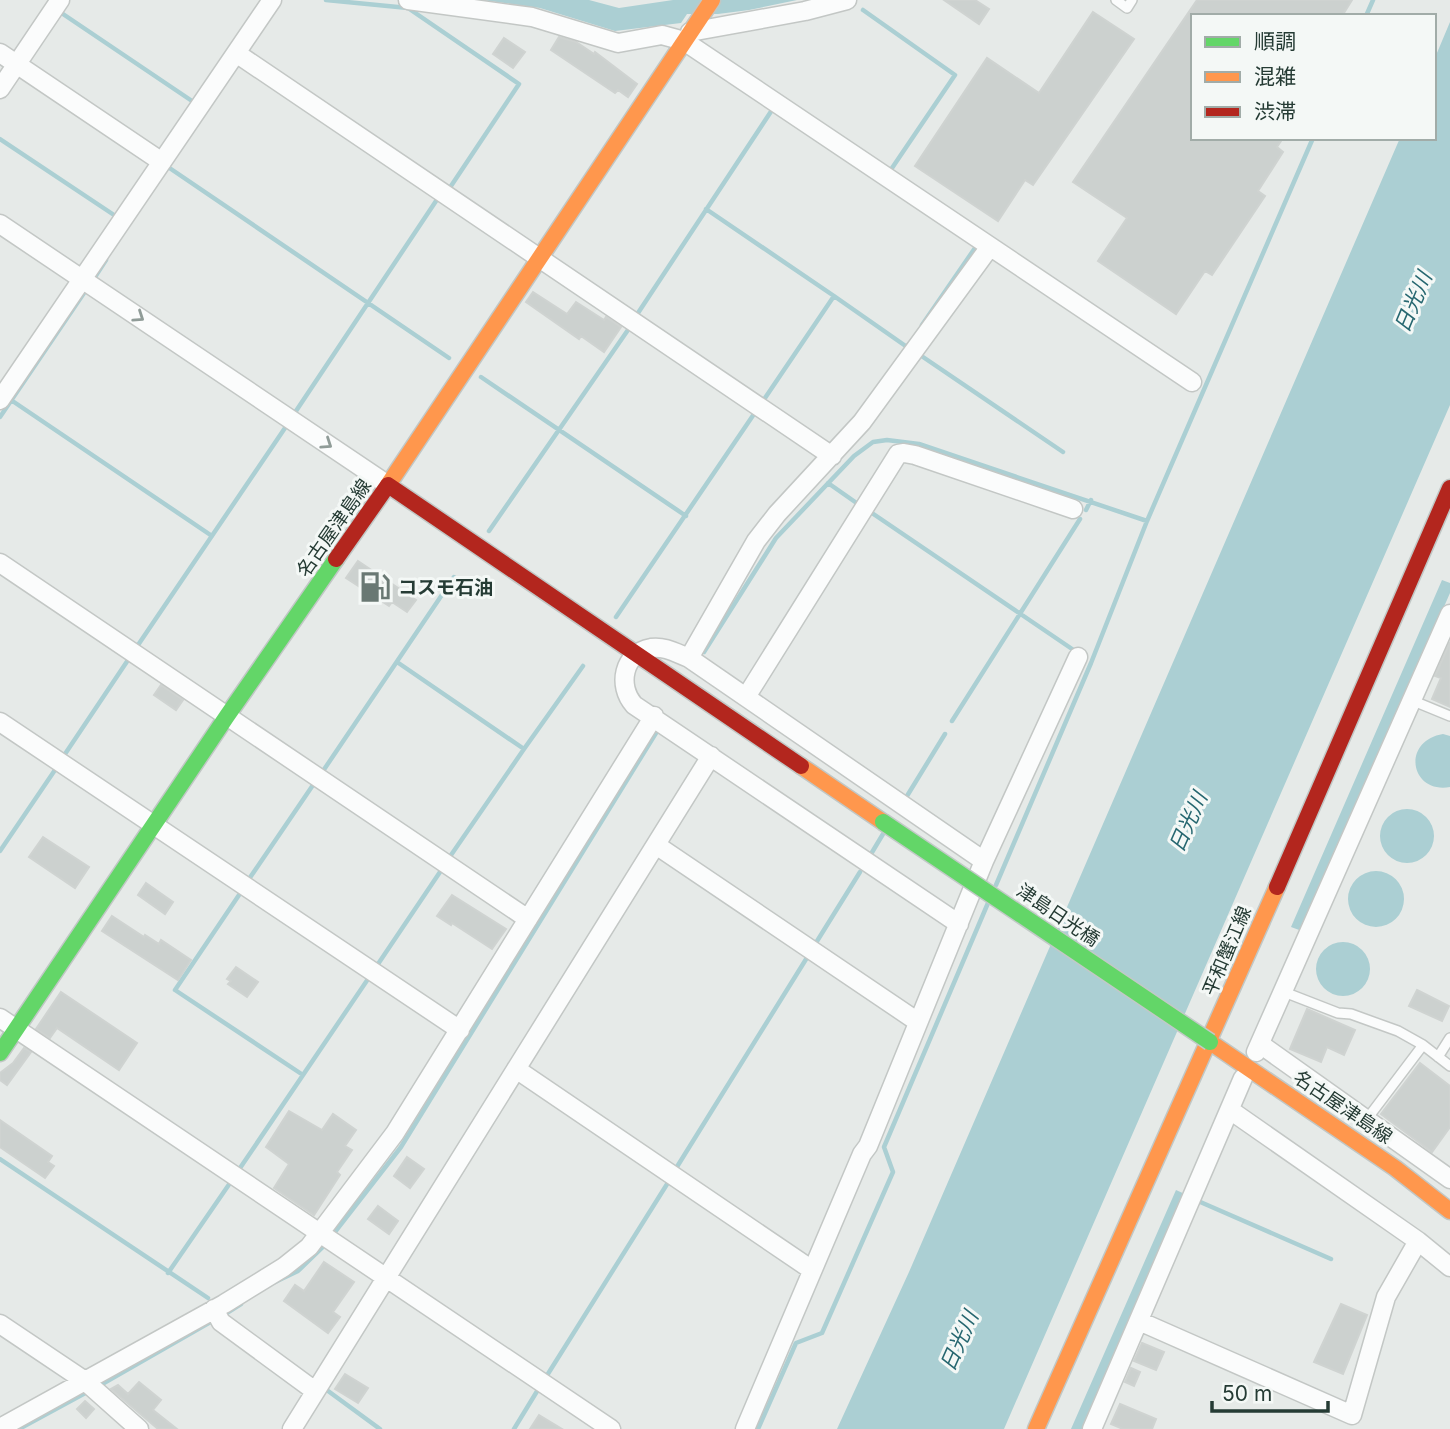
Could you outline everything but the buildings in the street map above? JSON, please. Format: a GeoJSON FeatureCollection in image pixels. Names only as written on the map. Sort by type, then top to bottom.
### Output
{"type":"FeatureCollection","features":[{"type":"Feature","properties":{"kind":"main road"},"geometry":{"type":"LineString","coordinates":[[388,485],[712,0]]}},
{"type":"Feature","properties":{"kind":"main road","name":"名古屋津島線"},"geometry":{"type":"LineString","coordinates":[[0,1053],[227,716],[388,485],[883,822]]}},
{"type":"Feature","properties":{"kind":"main road","name":"平和蟹江線"},"geometry":{"type":"LineString","coordinates":[[1035,1429],[1210,1042],[1450,488]]}},
{"type":"Feature","properties":{"kind":"main road","name":"津島日光橋"},"geometry":{"type":"LineString","coordinates":[[883,822],[1210,1042]]}},
{"type":"Feature","properties":{"kind":"main road","name":"名古屋津島線"},"geometry":{"type":"LineString","coordinates":[[1210,1042],[1395,1168],[1450,1211]]}},
{"type":"Feature","properties":{"kind":"street"},"geometry":{"type":"LineString","coordinates":[[0,89],[60,0]]}},
{"type":"Feature","properties":{"kind":"street"},"geometry":{"type":"LineString","coordinates":[[0,400],[272,0]]}},
{"type":"Feature","properties":{"kind":"street"},"geometry":{"type":"LineString","coordinates":[[408,0],[532,17],[618,43],[805,11],[847,0]]}},
{"type":"Feature","properties":{"kind":"street"},"geometry":{"type":"LineString","coordinates":[[690,32],[989,248],[1192,382]]}},
{"type":"Feature","properties":{"kind":"street"},"geometry":{"type":"LineString","coordinates":[[0,52],[162,162]]}},
{"type":"Feature","properties":{"kind":"street"},"geometry":{"type":"LineString","coordinates":[[236,53],[832,456]]}},
{"type":"Feature","properties":{"kind":"street"},"geometry":{"type":"LineString","coordinates":[[0,224],[388,485]]}},
{"type":"Feature","properties":{"kind":"street"},"geometry":{"type":"LineString","coordinates":[[689,658],[756,541],[776,514],[862,422],[989,248]]}},
{"type":"Feature","properties":{"kind":"street"},"geometry":{"type":"LineString","coordinates":[[746,697],[898,454],[915,455],[1073,509]]}},
{"type":"Feature","properties":{"kind":"street"},"geometry":{"type":"LineString","coordinates":[[0,563],[528,919]]}},
{"type":"Feature","properties":{"kind":"street"},"geometry":{"type":"LineString","coordinates":[[1449,618],[1258,1048],[1449,1176]]}},
{"type":"Feature","properties":{"kind":"street"},"geometry":{"type":"LineString","coordinates":[[959,924],[634,705],[625,695],[623,679],[636,654],[651,648],[667,649],[689,658],[984,861]]}},
{"type":"Feature","properties":{"kind":"street"},"geometry":{"type":"LineString","coordinates":[[745,1429],[862,1154],[868,1146],[984,861],[1078,657]]}},
{"type":"Feature","properties":{"kind":"street"},"geometry":{"type":"LineString","coordinates":[[0,1429],[90,1387],[217,1316],[309,1247],[328,1237],[654,716]]}},
{"type":"Feature","properties":{"kind":"street"},"geometry":{"type":"LineString","coordinates":[[0,722],[460,1030]]}},
{"type":"Feature","properties":{"kind":"street"},"geometry":{"type":"LineString","coordinates":[[292,1429],[711,756]]}},
{"type":"Feature","properties":{"kind":"street"},"geometry":{"type":"LineString","coordinates":[[656,845],[918,1022]]}},
{"type":"Feature","properties":{"kind":"street"},"geometry":{"type":"LineString","coordinates":[[0,1018],[611,1429]]}},
{"type":"Feature","properties":{"kind":"street"},"geometry":{"type":"LineString","coordinates":[[516,1069],[813,1270]]}},
{"type":"Feature","properties":{"kind":"street"},"geometry":{"type":"LineString","coordinates":[[1092,1429],[1243,1078]]}},
{"type":"Feature","properties":{"kind":"street"},"geometry":{"type":"LineString","coordinates":[[1230,1110],[1418,1241],[1450,1267]]}},
{"type":"Feature","properties":{"kind":"street"},"geometry":{"type":"LineString","coordinates":[[1139,1321],[1352,1415],[1386,1297],[1418,1241]]}},
{"type":"Feature","properties":{"kind":"street"},"geometry":{"type":"LineString","coordinates":[[217,1316],[315,1391]]}},
{"type":"Feature","properties":{"kind":"street"},"geometry":{"type":"LineString","coordinates":[[0,1324],[90,1387],[139,1429]]}},
{"type":"Feature","properties":{"kind":"lane"},"geometry":{"type":"LineString","coordinates":[[1116,0],[1127,8],[1132,0]]}},
{"type":"Feature","properties":{"kind":"lane"},"geometry":{"type":"LineString","coordinates":[[1411,700],[1450,716]]}},
{"type":"Feature","properties":{"kind":"lane"},"geometry":{"type":"LineString","coordinates":[[1284,992],[1338,1013],[1351,1014],[1398,1031],[1423,1045],[1450,1066]]}},
{"type":"Feature","properties":{"kind":"lane"},"geometry":{"type":"LineString","coordinates":[[1438,1056],[1450,1038]]}},
{"type":"Feature","properties":{"kind":"lane"},"geometry":{"type":"LineString","coordinates":[[1367,1119],[1423,1045]]}},
{"type":"Feature","properties":{"kind":"water"},"geometry":{"type":"Polygon","coordinates":[[[482,0],[589,0],[619,8],[673,0],[797,0],[718,14],[687,14],[681,23],[615,31],[540,8],[482,0]]]}},
{"type":"Feature","properties":{"kind":"water","name":"日光川"},"geometry":{"type":"Polygon","coordinates":[[[1450,22],[1450,405],[1004,1429],[837,1429],[909,1272],[1399,140],[1436,140],[1436,55],[1450,22]]]}},
{"type":"Feature","properties":{"kind":"water"},"geometry":{"type":"Polygon","coordinates":[[[1442,580],[1450,583],[1450,593],[1302,931],[1291,927],[1442,580]]]}},
{"type":"Feature","properties":{"kind":"water"},"geometry":{"type":"Polygon","coordinates":[[[1443,734],[1450,736],[1450,787],[1436,787],[1426,783],[1419,775],[1416,756],[1421,746],[1443,734]]]}},
{"type":"Feature","properties":{"kind":"water"},"geometry":{"type":"Polygon","coordinates":[[[1412,809],[1422,813],[1430,821],[1434,836],[1430,851],[1422,859],[1402,863],[1392,859],[1384,851],[1380,831],[1384,821],[1392,813],[1412,809]]]}},
{"type":"Feature","properties":{"kind":"water"},"geometry":{"type":"Polygon","coordinates":[[[1376,871],[1387,873],[1396,879],[1402,888],[1402,910],[1396,919],[1387,925],[1376,927],[1365,925],[1356,919],[1350,910],[1348,899],[1350,888],[1356,879],[1365,873],[1376,871]]]}},
{"type":"Feature","properties":{"kind":"water"},"geometry":{"type":"Polygon","coordinates":[[[1343,942],[1362,950],[1370,969],[1362,988],[1343,996],[1324,988],[1316,969],[1324,950],[1343,942]]]}},
{"type":"Feature","properties":{"kind":"water"},"geometry":{"type":"Polygon","coordinates":[[[1176,1190],[1187,1195],[1084,1429],[1071,1429],[1176,1190]]]}},
{"type":"Feature","properties":{"kind":"waterway"},"geometry":{"type":"LineString","coordinates":[[326,0],[408,8],[519,84],[451,186]]}},
{"type":"Feature","properties":{"kind":"waterway"},"geometry":{"type":"LineString","coordinates":[[1367,14],[1373,0]]}},
{"type":"Feature","properties":{"kind":"waterway"},"geometry":{"type":"LineString","coordinates":[[863,10],[955,75],[890,171],[894,173]]}},
{"type":"Feature","properties":{"kind":"waterway"},"geometry":{"type":"LineString","coordinates":[[60,12],[192,101]]}},
{"type":"Feature","properties":{"kind":"waterway"},"geometry":{"type":"LineString","coordinates":[[638,313],[772,110]]}},
{"type":"Feature","properties":{"kind":"waterway"},"geometry":{"type":"LineString","coordinates":[[0,139],[117,217]]}},
{"type":"Feature","properties":{"kind":"waterway"},"geometry":{"type":"LineString","coordinates":[[996,885],[1091,663],[1147,521],[1312,140]]}},
{"type":"Feature","properties":{"kind":"waterway"},"geometry":{"type":"LineString","coordinates":[[168,167],[449,358]]}},
{"type":"Feature","properties":{"kind":"waterway"},"geometry":{"type":"LineString","coordinates":[[294,414],[438,198]]}},
{"type":"Feature","properties":{"kind":"waterway"},"geometry":{"type":"LineString","coordinates":[[706,209],[834,296]]}},
{"type":"Feature","properties":{"kind":"waterway"},"geometry":{"type":"LineString","coordinates":[[922,325],[975,248]]}},
{"type":"Feature","properties":{"kind":"waterway"},"geometry":{"type":"LineString","coordinates":[[95,277],[106,260]]}},
{"type":"Feature","properties":{"kind":"waterway"},"geometry":{"type":"LineString","coordinates":[[0,417],[84,293]]}},
{"type":"Feature","properties":{"kind":"waterway"},"geometry":{"type":"LineString","coordinates":[[765,398],[834,296],[907,347],[909,344]]}},
{"type":"Feature","properties":{"kind":"waterway"},"geometry":{"type":"LineString","coordinates":[[489,531],[630,327]]}},
{"type":"Feature","properties":{"kind":"waterway"},"geometry":{"type":"LineString","coordinates":[[923,357],[1063,452]]}},
{"type":"Feature","properties":{"kind":"waterway"},"geometry":{"type":"LineString","coordinates":[[481,377],[686,516]]}},
{"type":"Feature","properties":{"kind":"waterway"},"geometry":{"type":"LineString","coordinates":[[11,400],[212,536]]}},
{"type":"Feature","properties":{"kind":"waterway"},"geometry":{"type":"LineString","coordinates":[[616,617],[754,414]]}},
{"type":"Feature","properties":{"kind":"waterway"},"geometry":{"type":"LineString","coordinates":[[136,648],[287,425]]}},
{"type":"Feature","properties":{"kind":"waterway"},"geometry":{"type":"LineString","coordinates":[[704,652],[776,538],[854,456],[873,442],[887,440],[919,444],[1147,521]]}},
{"type":"Feature","properties":{"kind":"waterway"},"geometry":{"type":"LineString","coordinates":[[828,483],[858,504]]}},
{"type":"Feature","properties":{"kind":"waterway"},"geometry":{"type":"LineString","coordinates":[[1086,510],[1091,500]]}},
{"type":"Feature","properties":{"kind":"waterway"},"geometry":{"type":"LineString","coordinates":[[869,511],[1075,651]]}},
{"type":"Feature","properties":{"kind":"waterway"},"geometry":{"type":"LineString","coordinates":[[952,721],[1080,519]]}},
{"type":"Feature","properties":{"kind":"waterway"},"geometry":{"type":"LineString","coordinates":[[323,771],[454,577]]}},
{"type":"Feature","properties":{"kind":"waterway"},"geometry":{"type":"LineString","coordinates":[[63,757],[130,657]]}},
{"type":"Feature","properties":{"kind":"waterway"},"geometry":{"type":"LineString","coordinates":[[397,662],[524,749]]}},
{"type":"Feature","properties":{"kind":"waterway"},"geometry":{"type":"LineString","coordinates":[[449,858],[583,666]]}},
{"type":"Feature","properties":{"kind":"waterway"},"geometry":{"type":"LineString","coordinates":[[331,1237],[401,1147],[656,733]]}},
{"type":"Feature","properties":{"kind":"waterway"},"geometry":{"type":"LineString","coordinates":[[907,796],[945,734]]}},
{"type":"Feature","properties":{"kind":"waterway"},"geometry":{"type":"LineString","coordinates":[[0,851],[57,767]]}},
{"type":"Feature","properties":{"kind":"waterway"},"geometry":{"type":"LineString","coordinates":[[249,879],[313,785]]}},
{"type":"Feature","properties":{"kind":"waterway"},"geometry":{"type":"LineString","coordinates":[[871,854],[883,834]]}},
{"type":"Feature","properties":{"kind":"waterway"},"geometry":{"type":"LineString","coordinates":[[376,967],[440,872]]}},
{"type":"Feature","properties":{"kind":"waterway"},"geometry":{"type":"LineString","coordinates":[[814,946],[860,872]]}},
{"type":"Feature","properties":{"kind":"waterway"},"geometry":{"type":"LineString","coordinates":[[239,895],[175,990],[303,1075]]}},
{"type":"Feature","properties":{"kind":"waterway"},"geometry":{"type":"LineString","coordinates":[[758,1429],[796,1343],[822,1333],[893,1172],[884,1147],[988,903]]}},
{"type":"Feature","properties":{"kind":"waterway"},"geometry":{"type":"LineString","coordinates":[[675,1170],[808,956]]}},
{"type":"Feature","properties":{"kind":"waterway"},"geometry":{"type":"LineString","coordinates":[[238,1171],[368,979]]}},
{"type":"Feature","properties":{"kind":"waterway"},"geometry":{"type":"LineString","coordinates":[[0,1159],[208,1298]]}},
{"type":"Feature","properties":{"kind":"waterway"},"geometry":{"type":"LineString","coordinates":[[546,1377],[669,1181]]}},
{"type":"Feature","properties":{"kind":"waterway"},"geometry":{"type":"LineString","coordinates":[[168,1273],[230,1183]]}},
{"type":"Feature","properties":{"kind":"waterway"},"geometry":{"type":"LineString","coordinates":[[1198,1201],[1331,1259]]}},
{"type":"Feature","properties":{"kind":"waterway"},"geometry":{"type":"LineString","coordinates":[[275,1282],[298,1271],[326,1244]]}},
{"type":"Feature","properties":{"kind":"waterway"},"geometry":{"type":"LineString","coordinates":[[222,1316],[241,1304]]}},
{"type":"Feature","properties":{"kind":"waterway"},"geometry":{"type":"LineString","coordinates":[[97,1387],[214,1320]]}},
{"type":"Feature","properties":{"kind":"waterway"},"geometry":{"type":"LineString","coordinates":[[324,1388],[380,1429]]}},
{"type":"Feature","properties":{"kind":"waterway"},"geometry":{"type":"LineString","coordinates":[[514,1429],[539,1388]]}},
{"type":"Feature","properties":{"kind":"waterway"},"geometry":{"type":"LineString","coordinates":[[19,1429],[89,1391]]}},
{"type":"Feature","properties":{"kind":"traffic: fast"},"geometry":{"type":"LineString","coordinates":[[0,1053],[336,559]]}},
{"type":"Feature","properties":{"kind":"traffic: fast"},"geometry":{"type":"LineString","coordinates":[[883,822],[1210,1042]]}},
{"type":"Feature","properties":{"kind":"traffic: slow"},"geometry":{"type":"LineString","coordinates":[[388,485],[712,0]]}},
{"type":"Feature","properties":{"kind":"traffic: slow"},"geometry":{"type":"LineString","coordinates":[[801,766],[883,822]]}},
{"type":"Feature","properties":{"kind":"traffic: slow"},"geometry":{"type":"LineString","coordinates":[[1036,1429],[1277,887]]}},
{"type":"Feature","properties":{"kind":"traffic: slow"},"geometry":{"type":"LineString","coordinates":[[1210,1042],[1395,1168],[1450,1211]]}},
{"type":"Feature","properties":{"kind":"traffic: jam"},"geometry":{"type":"LineString","coordinates":[[336,559],[388,485],[801,766]]}},
{"type":"Feature","properties":{"kind":"traffic: jam"},"geometry":{"type":"LineString","coordinates":[[1277,887],[1450,488]]}},
{"type":"Feature","properties":{"kind":"place","name":"コスモ石油"},"geometry":{"type":"Point","coordinates":[375,587]}}]}
